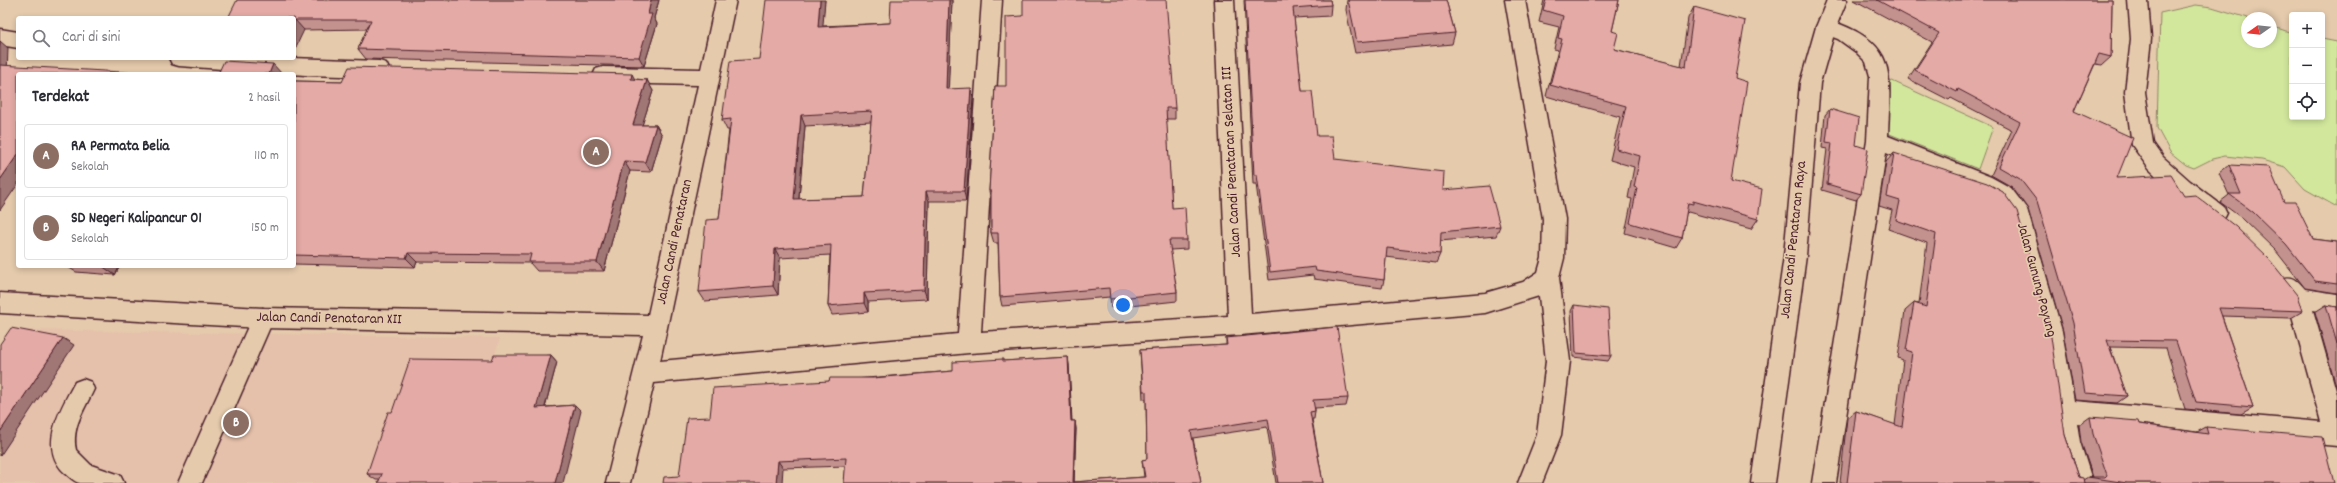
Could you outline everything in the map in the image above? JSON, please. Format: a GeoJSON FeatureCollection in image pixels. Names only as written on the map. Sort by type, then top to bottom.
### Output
{"type":"FeatureCollection","features":[{"type":"Feature","properties":{"kind":"street","name":"Jalan Candi Penataran"},"geometry":{"type":"LineString","coordinates":[[618,483],[657,325],[711,77],[726,0]]}},
{"type":"Feature","properties":{"kind":"street"},"geometry":{"type":"LineString","coordinates":[[969,343],[992,0]]}},
{"type":"Feature","properties":{"kind":"street","name":"Jalan Candi Penataran Selatan III"},"geometry":{"type":"LineString","coordinates":[[1224,0],[1240,325]]}},
{"type":"Feature","properties":{"kind":"street"},"geometry":{"type":"LineString","coordinates":[[1516,0],[1554,218],[1553,258],[1548,278],[1558,361],[1549,435],[1530,483]]}},
{"type":"Feature","properties":{"kind":"street","name":"Jalan Candi Penataran Raya"},"geometry":{"type":"LineString","coordinates":[[1763,483],[1795,256],[1810,83],[1826,27],[1837,0]]}},
{"type":"Feature","properties":{"kind":"street"},"geometry":{"type":"LineString","coordinates":[[2138,0],[2140,40],[2135,92],[2143,145],[2156,163],[2182,187],[2234,227]]}},
{"type":"Feature","properties":{"kind":"street"},"geometry":{"type":"LineString","coordinates":[[1824,483],[1877,141],[1880,76],[1875,60],[1863,46],[1848,36],[1826,27]]}},
{"type":"Feature","properties":{"kind":"street"},"geometry":{"type":"LineString","coordinates":[[0,37],[16,40]]}},
{"type":"Feature","properties":{"kind":"street"},"geometry":{"type":"LineString","coordinates":[[206,60],[305,67],[400,70]]}},
{"type":"Feature","properties":{"kind":"street"},"geometry":{"type":"LineString","coordinates":[[583,74],[711,77]]}},
{"type":"Feature","properties":{"kind":"street","name":"Jalan Gunung Payung"},"geometry":{"type":"LineString","coordinates":[[1877,141],[1983,183],[2003,194],[2019,216],[2052,331],[2068,442],[2081,483]]}},
{"type":"Feature","properties":{"kind":"street"},"geometry":{"type":"LineString","coordinates":[[2063,411],[2337,434],[2298,298],[2276,270]]}},
{"type":"Feature","properties":{"kind":"street"},"geometry":{"type":"LineString","coordinates":[[645,373],[969,343],[1240,325],[1485,303],[1529,290],[1548,278]]}},
{"type":"Feature","properties":{"kind":"street"},"geometry":{"type":"LineString","coordinates":[[2298,298],[2337,304]]}},
{"type":"Feature","properties":{"kind":"street","name":"Jalan Candi Penataran XII"},"geometry":{"type":"LineString","coordinates":[[0,303],[263,318],[657,325]]}},
{"type":"Feature","properties":{"kind":"lane"},"geometry":{"type":"LineString","coordinates":[[190,483],[263,318]]}},
{"type":"Feature","properties":{"kind":"lane"},"geometry":{"type":"LineString","coordinates":[[83,389],[61,439],[65,457],[80,472],[112,483]]}},
{"type":"Feature","properties":{"kind":"shaded area"},"geometry":{"type":"Polygon","coordinates":[[[23,330],[500,338],[454,483],[0,483],[0,364],[23,330]]]}},
{"type":"Feature","properties":{"kind":"green space"},"geometry":{"type":"Polygon","coordinates":[[[2196,5],[2212,7],[2241,16],[2241,48],[2277,48],[2277,28],[2289,32],[2289,120],[2325,120],[2325,40],[2337,42],[2337,207],[2305,189],[2285,167],[2262,160],[2225,156],[2212,159],[2194,168],[2186,165],[2170,152],[2157,128],[2160,13],[2196,5]]]}},
{"type":"Feature","properties":{"kind":"green space"},"geometry":{"type":"Polygon","coordinates":[[[1890,80],[1993,127],[1978,169],[1887,133],[1890,80]]]}},
{"type":"Feature","properties":{"kind":"building"},"geometry":{"type":"Polygon","coordinates":[[[237,0],[651,0],[648,14],[652,14],[639,57],[358,49],[371,20],[296,20],[296,16],[229,16],[237,0]]]}},
{"type":"Feature","properties":{"kind":"building"},"geometry":{"type":"Polygon","coordinates":[[[766,0],[820,0],[818,27],[890,23],[891,0],[949,0],[946,89],[971,88],[964,191],[926,191],[924,290],[864,293],[864,303],[828,306],[831,245],[775,249],[773,286],[699,292],[706,220],[719,219],[731,119],[722,120],[730,61],[759,59],[766,0]],[[872,111],[801,115],[794,199],[864,197],[872,111]]]}},
{"type":"Feature","properties":{"kind":"building"},"geometry":{"type":"Polygon","coordinates":[[[1023,0],[1166,0],[1175,108],[1166,108],[1172,208],[1185,207],[1187,240],[1169,240],[1177,292],[1110,299],[1109,288],[1000,297],[998,233],[991,233],[991,191],[989,191],[995,86],[1006,86],[1006,17],[1023,16],[1023,0]]]}},
{"type":"Feature","properties":{"kind":"building"},"geometry":{"type":"Polygon","coordinates":[[[1245,0],[1330,0],[1331,5],[1293,8],[1302,91],[1312,91],[1317,136],[1332,136],[1335,159],[1444,172],[1443,190],[1489,186],[1500,226],[1441,232],[1440,254],[1387,248],[1384,280],[1316,271],[1315,267],[1270,272],[1257,175],[1254,175],[1245,0]]]}},
{"type":"Feature","properties":{"kind":"building"},"geometry":{"type":"Polygon","coordinates":[[[1348,0],[1446,0],[1455,33],[1357,42],[1348,0]]]}},
{"type":"Feature","properties":{"kind":"building"},"geometry":{"type":"Polygon","coordinates":[[[1546,0],[1619,0],[1612,31],[1618,33],[1614,49],[1686,67],[1694,7],[1745,21],[1735,78],[1747,82],[1731,181],[1762,189],[1758,219],[1693,201],[1693,204],[1688,203],[1682,238],[1630,223],[1637,188],[1634,187],[1640,156],[1616,149],[1626,106],[1550,85],[1562,39],[1558,38],[1563,16],[1543,10],[1546,0]]]}},
{"type":"Feature","properties":{"kind":"building"},"geometry":{"type":"Polygon","coordinates":[[[1877,0],[2112,0],[2111,57],[2099,54],[2074,111],[2133,138],[2117,178],[2171,175],[2184,196],[2195,195],[2236,227],[2269,259],[2298,295],[2303,311],[2219,308],[2253,407],[2196,402],[2176,341],[2107,340],[2127,396],[2085,393],[2073,323],[2037,201],[2020,179],[1999,167],[2020,122],[1958,89],[1957,92],[1915,70],[1939,33],[1877,0]]]}},
{"type":"Feature","properties":{"kind":"building"},"geometry":{"type":"Polygon","coordinates":[[[224,61],[273,64],[270,72],[219,72],[224,61]]]}},
{"type":"Feature","properties":{"kind":"building"},"geometry":{"type":"Polygon","coordinates":[[[0,65],[121,72],[16,72],[16,157],[0,180],[0,65]]]}},
{"type":"Feature","properties":{"kind":"building"},"geometry":{"type":"Polygon","coordinates":[[[349,67],[632,74],[631,79],[647,80],[633,125],[656,125],[645,162],[624,161],[597,262],[529,262],[531,254],[408,253],[406,258],[296,255],[296,81],[342,82],[349,67]]]}},
{"type":"Feature","properties":{"kind":"building"},"geometry":{"type":"Polygon","coordinates":[[[1830,109],[1859,118],[1856,145],[1868,149],[1861,194],[1827,184],[1832,143],[1826,142],[1830,109]]]}},
{"type":"Feature","properties":{"kind":"building"},"geometry":{"type":"Polygon","coordinates":[[[1894,153],[1987,183],[2003,192],[2017,211],[2049,323],[2065,435],[2079,477],[2083,478],[2084,483],[1847,483],[1856,411],[1902,427],[1912,352],[1906,350],[1914,303],[1926,307],[1936,234],[1896,220],[1900,201],[1887,197],[1894,153]]]}},
{"type":"Feature","properties":{"kind":"building"},"geometry":{"type":"Polygon","coordinates":[[[2229,165],[2269,167],[2284,202],[2295,202],[2313,239],[2337,242],[2337,284],[2315,281],[2286,244],[2253,212],[2229,194],[2241,194],[2229,165]]]}},
{"type":"Feature","properties":{"kind":"building"},"geometry":{"type":"Polygon","coordinates":[[[1574,305],[1608,309],[1611,356],[1576,353],[1574,305]]]}},
{"type":"Feature","properties":{"kind":"building"},"geometry":{"type":"Polygon","coordinates":[[[2326,305],[2337,307],[2337,344],[2326,305]]]}},
{"type":"Feature","properties":{"kind":"building"},"geometry":{"type":"Polygon","coordinates":[[[1337,327],[1348,398],[1313,400],[1315,411],[1310,412],[1323,483],[1278,483],[1268,419],[1191,431],[1201,483],[844,483],[846,458],[778,461],[776,483],[663,483],[664,477],[679,476],[687,418],[710,417],[713,388],[829,381],[830,378],[873,378],[953,371],[953,362],[1068,357],[1071,421],[1075,421],[1073,482],[1145,477],[1142,460],[1147,459],[1146,391],[1143,391],[1140,350],[1227,345],[1226,338],[1337,327]]]}},
{"type":"Feature","properties":{"kind":"building"},"geometry":{"type":"Polygon","coordinates":[[[11,328],[63,338],[0,432],[0,344],[11,328]]]}},
{"type":"Feature","properties":{"kind":"building"},"geometry":{"type":"Polygon","coordinates":[[[494,355],[551,355],[536,408],[575,405],[555,483],[378,483],[382,474],[367,474],[388,412],[392,412],[410,359],[492,360],[494,355]]]}},
{"type":"Feature","properties":{"kind":"building"},"geometry":{"type":"Polygon","coordinates":[[[2090,417],[2138,421],[2139,424],[2208,434],[2206,427],[2322,437],[2334,483],[2127,483],[2088,477],[2105,477],[2107,475],[2093,434],[2090,417]]]}},
{"type":"Feature","properties":{"kind":"place","name":"RA Permata Belia"},"geometry":{"type":"Point","coordinates":[596,152]}},
{"type":"Feature","properties":{"kind":"place","name":"SD Negeri Kalipancur 01"},"geometry":{"type":"Point","coordinates":[236,423]}}]}
